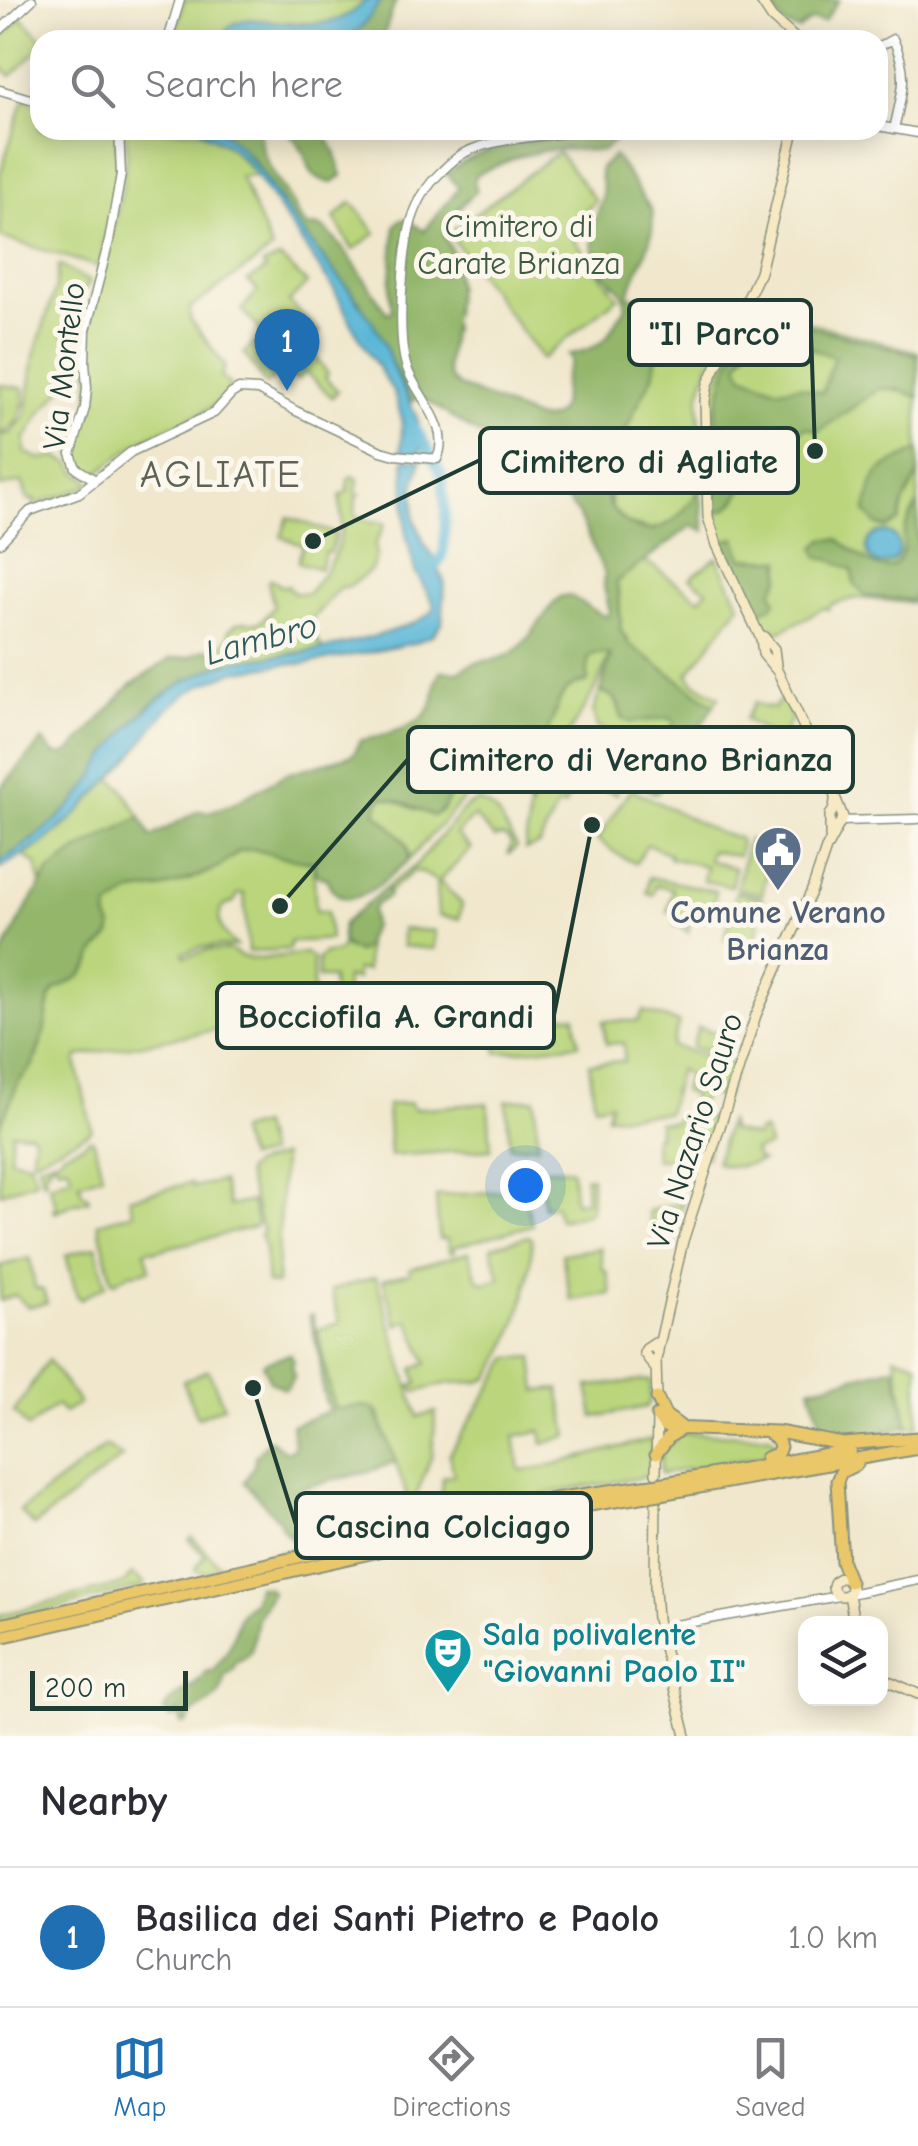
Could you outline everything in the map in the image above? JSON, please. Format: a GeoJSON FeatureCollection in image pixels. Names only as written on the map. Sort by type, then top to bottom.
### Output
{"type":"FeatureCollection","features":[{"type":"Feature","properties":{"kind":"highway"},"geometry":{"type":"LineString","coordinates":[[657,1398],[661,1422],[669,1428],[778,1432],[843,1444],[918,1438]]}},
{"type":"Feature","properties":{"kind":"highway"},"geometry":{"type":"LineString","coordinates":[[656,1454],[669,1437],[684,1428]]}},
{"type":"Feature","properties":{"kind":"highway"},"geometry":{"type":"LineString","coordinates":[[700,1476],[716,1466],[777,1454],[778,1440],[768,1432]]}},
{"type":"Feature","properties":{"kind":"highway"},"geometry":{"type":"LineString","coordinates":[[0,1625],[432,1532],[564,1509],[700,1476],[918,1438]]}},
{"type":"Feature","properties":{"kind":"highway"},"geometry":{"type":"LineString","coordinates":[[654,1488],[761,1477],[918,1450]]}},
{"type":"Feature","properties":{"kind":"highway"},"geometry":{"type":"LineString","coordinates":[[842,1589],[838,1476],[846,1468],[918,1450]]}},
{"type":"Feature","properties":{"kind":"highway"},"geometry":{"type":"LineString","coordinates":[[761,1477],[820,1473],[831,1478],[837,1492]]}},
{"type":"Feature","properties":{"kind":"highway"},"geometry":{"type":"LineString","coordinates":[[0,1636],[432,1532]]}},
{"type":"Feature","properties":{"kind":"main road"},"geometry":{"type":"LineString","coordinates":[[760,0],[785,30]]}},
{"type":"Feature","properties":{"kind":"main road"},"geometry":{"type":"LineString","coordinates":[[792,140],[760,272],[708,384],[706,504],[717,545],[836,795],[839,816]]}},
{"type":"Feature","properties":{"kind":"main road","name":"Via Nazario Sauro"},"geometry":{"type":"LineString","coordinates":[[657,1398],[654,1354],[684,1241],[756,1015],[812,890],[839,816]]}},
{"type":"Feature","properties":{"kind":"main road"},"geometry":{"type":"LineString","coordinates":[[661,1422],[654,1488],[655,1589],[658,1624],[686,1736]]}},
{"type":"Feature","properties":{"kind":"main road"},"geometry":{"type":"LineString","coordinates":[[842,1589],[852,1616]]}},
{"type":"Feature","properties":{"kind":"main road"},"geometry":{"type":"LineString","coordinates":[[888,1680],[918,1694]]}},
{"type":"Feature","properties":{"kind":"street"},"geometry":{"type":"LineString","coordinates":[[0,30],[32,0]]}},
{"type":"Feature","properties":{"kind":"street"},"geometry":{"type":"LineString","coordinates":[[170,30],[177,1]]}},
{"type":"Feature","properties":{"kind":"street"},"geometry":{"type":"LineString","coordinates":[[888,41],[893,39],[904,71],[894,129]]}},
{"type":"Feature","properties":{"kind":"street"},"geometry":{"type":"LineString","coordinates":[[0,90],[30,99]]}},
{"type":"Feature","properties":{"kind":"street"},"geometry":{"type":"LineString","coordinates":[[888,128],[918,133]]}},
{"type":"Feature","properties":{"kind":"street","name":"Via Montello"},"geometry":{"type":"LineString","coordinates":[[96,480],[76,468],[71,454],[85,408],[86,330],[121,174],[119,140]]}},
{"type":"Feature","properties":{"kind":"street"},"geometry":{"type":"LineString","coordinates":[[0,543],[30,511],[70,497],[131,452],[214,413],[231,394],[244,388],[258,390],[381,451],[437,459],[441,439],[438,424],[407,369],[404,356],[405,240],[414,210],[434,178],[466,152],[519,140]]}},
{"type":"Feature","properties":{"kind":"street"},"geometry":{"type":"LineString","coordinates":[[839,816],[918,819]]}},
{"type":"Feature","properties":{"kind":"street"},"geometry":{"type":"LineString","coordinates":[[658,1624],[820,1599],[842,1589],[868,1590],[918,1580]]}},
{"type":"Feature","properties":{"kind":"green space"},"geometry":{"type":"Polygon","coordinates":[[[184,0],[366,0],[344,17],[320,23],[256,20],[236,23],[228,30],[176,30],[184,0]]]}},
{"type":"Feature","properties":{"kind":"green space"},"geometry":{"type":"Polygon","coordinates":[[[382,0],[396,0],[386,30],[356,30],[382,0]]]}},
{"type":"Feature","properties":{"kind":"green space"},"geometry":{"type":"Polygon","coordinates":[[[766,0],[839,0],[824,22],[812,20],[798,30],[784,25],[766,0]]]}},
{"type":"Feature","properties":{"kind":"green space"},"geometry":{"type":"Polygon","coordinates":[[[22,18],[33,30],[30,30],[30,58],[11,76],[0,65],[0,39],[22,18]]]}},
{"type":"Feature","properties":{"kind":"green space"},"geometry":{"type":"Polygon","coordinates":[[[24,99],[30,101],[30,140],[116,140],[118,177],[99,267],[0,237],[0,173],[24,99]]]}},
{"type":"Feature","properties":{"kind":"green space"},"geometry":{"type":"Polygon","coordinates":[[[126,140],[217,140],[230,147],[257,176],[240,176],[272,250],[190,308],[190,319],[225,366],[221,377],[231,386],[225,395],[205,411],[138,443],[94,476],[83,470],[73,455],[90,408],[87,336],[122,190],[126,140]]]}},
{"type":"Feature","properties":{"kind":"green space"},"geometry":{"type":"Polygon","coordinates":[[[231,140],[260,140],[264,156],[302,221],[309,228],[320,226],[331,235],[387,313],[392,311],[395,226],[406,219],[424,231],[459,188],[447,174],[464,162],[503,146],[536,140],[615,140],[602,151],[541,151],[477,174],[476,191],[446,225],[445,238],[453,253],[457,286],[447,367],[450,379],[459,386],[537,419],[555,416],[559,411],[565,375],[572,361],[568,355],[599,344],[626,307],[623,293],[597,267],[611,256],[593,252],[594,227],[603,196],[600,168],[614,156],[652,211],[649,244],[628,296],[680,309],[729,330],[725,337],[705,330],[666,337],[662,342],[653,374],[615,459],[608,491],[611,509],[636,528],[648,530],[668,524],[700,490],[705,531],[691,526],[616,582],[621,631],[630,645],[714,705],[654,793],[628,777],[648,761],[661,738],[672,732],[674,721],[670,718],[630,722],[622,718],[616,700],[600,691],[611,655],[596,653],[589,658],[588,681],[572,686],[561,698],[548,731],[550,769],[542,786],[529,797],[531,807],[514,791],[498,761],[489,754],[473,758],[468,781],[452,792],[443,809],[433,816],[383,797],[376,812],[407,846],[408,861],[366,894],[344,897],[318,875],[313,862],[253,849],[240,851],[199,876],[164,888],[132,892],[109,908],[111,935],[89,966],[81,976],[55,990],[50,998],[36,1057],[18,1083],[0,1126],[0,959],[50,871],[78,850],[141,817],[151,837],[198,811],[209,812],[233,804],[286,774],[350,756],[360,741],[412,724],[428,711],[442,671],[458,672],[512,653],[560,597],[569,595],[602,615],[610,612],[605,574],[578,514],[552,481],[515,448],[478,434],[427,401],[417,398],[412,402],[359,301],[298,227],[253,159],[231,140]]]}},
{"type":"Feature","properties":{"kind":"green space"},"geometry":{"type":"Polygon","coordinates":[[[295,140],[329,140],[342,176],[333,183],[317,177],[295,140]]]}},
{"type":"Feature","properties":{"kind":"green space","name":"Cimitero di Carate Brianza"},"geometry":{"type":"Polygon","coordinates":[[[558,152],[596,201],[565,228],[618,297],[542,359],[449,234],[558,152]]]}},
{"type":"Feature","properties":{"kind":"green space"},"geometry":{"type":"Polygon","coordinates":[[[352,202],[376,233],[353,250],[334,218],[352,202]]]}},
{"type":"Feature","properties":{"kind":"green space"},"geometry":{"type":"Polygon","coordinates":[[[280,258],[307,283],[289,302],[320,332],[307,346],[328,374],[325,378],[338,391],[332,397],[305,372],[297,380],[291,375],[287,379],[279,372],[266,385],[244,353],[263,334],[242,309],[258,291],[248,281],[266,270],[263,265],[280,258]]]}},
{"type":"Feature","properties":{"kind":"green space"},"geometry":{"type":"Polygon","coordinates":[[[59,265],[90,282],[74,305],[76,314],[62,334],[79,341],[63,388],[25,437],[25,452],[40,459],[57,457],[91,482],[34,505],[34,499],[28,500],[22,482],[0,487],[0,436],[11,433],[26,414],[34,356],[59,265]]]}},
{"type":"Feature","properties":{"kind":"green space"},"geometry":{"type":"Polygon","coordinates":[[[750,307],[918,352],[918,593],[913,603],[857,598],[832,604],[779,632],[763,627],[714,519],[710,407],[714,387],[750,307]]]}},
{"type":"Feature","properties":{"kind":"green space"},"geometry":{"type":"Polygon","coordinates":[[[752,312],[918,355],[918,397],[895,389],[879,389],[819,431],[806,427],[774,449],[752,446],[749,455],[718,451],[715,412],[727,370],[752,312]],[[759,329],[738,364],[743,375],[778,389],[799,386],[822,393],[834,357],[759,329]]]}},
{"type":"Feature","properties":{"kind":"green space"},"geometry":{"type":"Polygon","coordinates":[[[705,330],[725,337],[709,364],[699,398],[700,490],[678,519],[659,528],[629,524],[612,509],[609,490],[619,447],[653,376],[658,346],[666,337],[705,330]]]}},
{"type":"Feature","properties":{"kind":"green space"},"geometry":{"type":"Polygon","coordinates":[[[0,385],[24,388],[24,395],[16,422],[0,434],[0,385]]]}},
{"type":"Feature","properties":{"kind":"green space"},"geometry":{"type":"Polygon","coordinates":[[[918,450],[918,476],[904,501],[899,521],[887,528],[877,525],[865,512],[875,478],[918,450]]]}},
{"type":"Feature","properties":{"kind":"green space"},"geometry":{"type":"Polygon","coordinates":[[[743,471],[748,479],[736,500],[716,512],[714,475],[743,471]]]}},
{"type":"Feature","properties":{"kind":"green space"},"geometry":{"type":"Polygon","coordinates":[[[348,479],[358,479],[356,493],[360,494],[356,497],[355,516],[385,524],[375,544],[371,570],[348,587],[340,587],[308,624],[320,649],[230,662],[211,650],[224,643],[236,624],[256,623],[267,616],[274,606],[268,582],[271,579],[299,593],[308,593],[315,585],[336,551],[342,521],[340,496],[348,491],[348,479]]]}},
{"type":"Feature","properties":{"kind":"green space"},"geometry":{"type":"Polygon","coordinates":[[[918,504],[918,586],[911,600],[866,596],[854,583],[852,570],[819,558],[815,548],[823,540],[838,539],[873,564],[891,567],[898,562],[906,526],[918,504]]]}},
{"type":"Feature","properties":{"kind":"green space"},"geometry":{"type":"Polygon","coordinates":[[[288,517],[336,534],[320,569],[298,562],[303,545],[281,537],[288,517]]]}},
{"type":"Feature","properties":{"kind":"green space"},"geometry":{"type":"Polygon","coordinates":[[[736,538],[742,558],[781,560],[780,578],[772,591],[776,601],[758,613],[723,541],[736,538]]]}},
{"type":"Feature","properties":{"kind":"green space"},"geometry":{"type":"Polygon","coordinates":[[[717,557],[740,605],[688,674],[693,682],[719,697],[714,705],[630,645],[621,631],[616,582],[644,560],[700,599],[707,590],[690,578],[717,557]]]}},
{"type":"Feature","properties":{"kind":"green space"},"geometry":{"type":"Polygon","coordinates":[[[205,649],[230,662],[191,678],[155,701],[126,731],[88,786],[59,819],[0,861],[0,789],[43,740],[53,753],[63,755],[72,750],[131,685],[170,659],[189,657],[205,649]]]}},
{"type":"Feature","properties":{"kind":"green space"},"geometry":{"type":"Polygon","coordinates":[[[596,653],[609,654],[594,690],[562,744],[624,779],[616,794],[578,776],[564,807],[558,805],[539,845],[525,850],[529,797],[544,783],[551,764],[549,727],[565,692],[586,683],[588,662],[596,653]]]}},
{"type":"Feature","properties":{"kind":"green space"},"geometry":{"type":"Polygon","coordinates":[[[600,691],[615,697],[622,718],[630,722],[670,718],[674,721],[672,732],[661,738],[648,761],[632,773],[622,763],[623,739],[597,727],[593,712],[600,691]]]}},
{"type":"Feature","properties":{"kind":"green space"},"geometry":{"type":"Polygon","coordinates":[[[783,696],[792,718],[780,741],[745,719],[755,702],[773,709],[783,696]]]}},
{"type":"Feature","properties":{"kind":"green space"},"geometry":{"type":"Polygon","coordinates":[[[484,753],[498,760],[504,775],[486,792],[477,788],[469,793],[408,861],[407,846],[376,812],[380,799],[388,797],[415,809],[437,812],[452,792],[468,781],[473,759],[484,753]]]}},
{"type":"Feature","properties":{"kind":"green space"},"geometry":{"type":"Polygon","coordinates":[[[112,778],[141,817],[75,853],[41,883],[36,864],[24,856],[65,826],[112,778]]]}},
{"type":"Feature","properties":{"kind":"green space"},"geometry":{"type":"Polygon","coordinates":[[[632,789],[719,833],[739,838],[738,856],[711,851],[708,860],[735,868],[731,886],[703,881],[706,866],[669,858],[670,854],[647,844],[636,863],[597,840],[632,789]]]}},
{"type":"Feature","properties":{"kind":"green space"},"geometry":{"type":"Polygon","coordinates":[[[478,801],[497,814],[517,847],[509,854],[511,844],[507,838],[495,838],[474,816],[456,834],[471,849],[439,881],[462,904],[459,919],[438,916],[436,881],[421,872],[414,871],[388,892],[384,889],[415,866],[467,806],[478,801]]]}},
{"type":"Feature","properties":{"kind":"green space"},"geometry":{"type":"Polygon","coordinates":[[[748,840],[773,846],[762,894],[737,887],[748,840]]]}},
{"type":"Feature","properties":{"kind":"green space"},"geometry":{"type":"Polygon","coordinates":[[[253,849],[313,862],[316,911],[327,911],[330,939],[290,942],[289,949],[248,952],[244,894],[238,894],[235,901],[222,907],[219,919],[236,946],[201,947],[183,953],[185,957],[207,950],[229,950],[259,959],[305,953],[313,958],[313,1008],[309,1012],[79,1056],[76,1061],[92,1129],[36,1159],[32,1159],[34,1136],[12,1132],[10,1158],[29,1162],[36,1179],[0,1193],[0,1126],[18,1083],[36,1057],[50,998],[55,990],[81,976],[107,940],[112,928],[107,916],[109,907],[132,892],[164,888],[199,876],[240,851],[253,849]]]}},
{"type":"Feature","properties":{"kind":"green space"},"geometry":{"type":"Polygon","coordinates":[[[649,877],[716,891],[706,920],[692,916],[688,933],[675,925],[675,913],[668,911],[673,889],[656,885],[653,895],[647,893],[649,877]]]}},
{"type":"Feature","properties":{"kind":"green space"},"geometry":{"type":"Polygon","coordinates":[[[384,889],[389,896],[372,910],[373,927],[365,948],[358,952],[348,948],[342,939],[343,924],[384,889]]]}},
{"type":"Feature","properties":{"kind":"green space"},"geometry":{"type":"Polygon","coordinates":[[[736,892],[762,898],[754,946],[725,939],[736,892]]]}},
{"type":"Feature","properties":{"kind":"green space"},"geometry":{"type":"Polygon","coordinates":[[[402,929],[435,931],[434,949],[402,946],[402,929]]]}},
{"type":"Feature","properties":{"kind":"green space"},"geometry":{"type":"Polygon","coordinates":[[[343,943],[345,947],[366,945],[366,971],[356,970],[356,979],[346,978],[345,1008],[333,1007],[332,978],[318,978],[318,959],[339,951],[343,943]]]}},
{"type":"Feature","properties":{"kind":"green space"},"geometry":{"type":"Polygon","coordinates":[[[643,1011],[679,1023],[672,1046],[736,1065],[724,1099],[713,1095],[706,1086],[700,1104],[692,1104],[693,1095],[682,1091],[687,1075],[679,1069],[667,1113],[607,1116],[610,1103],[595,1106],[589,1064],[624,1061],[624,1043],[606,1044],[603,1021],[638,1021],[643,1011]]]}},
{"type":"Feature","properties":{"kind":"green space"},"geometry":{"type":"Polygon","coordinates":[[[496,1015],[575,1016],[579,1044],[497,1053],[496,1015]]]}},
{"type":"Feature","properties":{"kind":"green space"},"geometry":{"type":"Polygon","coordinates":[[[698,1027],[725,1038],[723,1053],[692,1047],[698,1027]]]}},
{"type":"Feature","properties":{"kind":"green space"},"geometry":{"type":"Polygon","coordinates":[[[535,1099],[538,1145],[510,1147],[506,1101],[535,1099]]]}},
{"type":"Feature","properties":{"kind":"green space"},"geometry":{"type":"Polygon","coordinates":[[[411,1103],[413,1109],[488,1103],[491,1149],[390,1156],[387,1105],[411,1103]]]}},
{"type":"Feature","properties":{"kind":"green space"},"geometry":{"type":"Polygon","coordinates":[[[678,1116],[708,1118],[716,1123],[706,1157],[655,1159],[658,1122],[675,1122],[678,1116]]]}},
{"type":"Feature","properties":{"kind":"green space"},"geometry":{"type":"Polygon","coordinates":[[[728,1122],[731,1131],[757,1137],[757,1132],[764,1130],[769,1146],[754,1151],[761,1161],[733,1167],[716,1162],[728,1122]]]}},
{"type":"Feature","properties":{"kind":"green space"},"geometry":{"type":"Polygon","coordinates":[[[261,1125],[268,1154],[248,1159],[238,1131],[261,1125]]]}},
{"type":"Feature","properties":{"kind":"green space"},"geometry":{"type":"Polygon","coordinates":[[[90,1139],[94,1141],[102,1175],[79,1183],[89,1200],[55,1212],[57,1207],[49,1185],[72,1176],[67,1165],[58,1167],[56,1162],[49,1164],[50,1169],[44,1171],[46,1180],[42,1181],[38,1165],[90,1139]]]}},
{"type":"Feature","properties":{"kind":"green space"},"geometry":{"type":"Polygon","coordinates":[[[282,1156],[277,1284],[267,1283],[260,1234],[263,1232],[246,1174],[253,1165],[282,1156]]]}},
{"type":"Feature","properties":{"kind":"green space"},"geometry":{"type":"Polygon","coordinates":[[[538,1169],[570,1169],[574,1202],[586,1201],[585,1177],[591,1177],[591,1210],[559,1220],[555,1205],[544,1207],[538,1169]]]}},
{"type":"Feature","properties":{"kind":"green space"},"geometry":{"type":"Polygon","coordinates":[[[222,1181],[229,1206],[251,1201],[255,1227],[145,1251],[150,1269],[112,1281],[98,1223],[133,1213],[129,1198],[191,1183],[193,1187],[222,1181]]]}},
{"type":"Feature","properties":{"kind":"green space"},"geometry":{"type":"Polygon","coordinates":[[[523,1190],[532,1225],[453,1247],[454,1251],[449,1252],[448,1239],[439,1239],[436,1196],[523,1190]]]}},
{"type":"Feature","properties":{"kind":"green space"},"geometry":{"type":"Polygon","coordinates":[[[683,1202],[676,1236],[655,1241],[648,1211],[683,1202]]]}},
{"type":"Feature","properties":{"kind":"green space"},"geometry":{"type":"Polygon","coordinates":[[[529,1236],[529,1275],[520,1311],[489,1378],[416,1392],[411,1386],[418,1384],[413,1369],[427,1363],[409,1320],[397,1325],[383,1280],[469,1252],[477,1279],[485,1283],[500,1278],[491,1247],[529,1236]]]}},
{"type":"Feature","properties":{"kind":"green space"},"geometry":{"type":"Polygon","coordinates":[[[96,1246],[106,1285],[80,1299],[66,1255],[96,1246]]]}},
{"type":"Feature","properties":{"kind":"green space"},"geometry":{"type":"Polygon","coordinates":[[[600,1248],[611,1294],[571,1300],[562,1254],[600,1248]]]}},
{"type":"Feature","properties":{"kind":"green space"},"geometry":{"type":"Polygon","coordinates":[[[30,1258],[35,1288],[43,1290],[47,1303],[28,1307],[15,1295],[0,1301],[0,1266],[30,1258]]]}},
{"type":"Feature","properties":{"kind":"green space"},"geometry":{"type":"Polygon","coordinates":[[[376,1277],[418,1417],[436,1412],[432,1455],[414,1501],[430,1497],[436,1520],[255,1562],[250,1558],[300,1548],[301,1536],[371,1520],[410,1504],[378,1412],[357,1406],[335,1410],[318,1329],[340,1323],[331,1290],[376,1277]]]}},
{"type":"Feature","properties":{"kind":"green space"},"geometry":{"type":"Polygon","coordinates":[[[312,1314],[335,1409],[375,1409],[396,1462],[297,1489],[301,1536],[294,1541],[244,1482],[255,1456],[270,1440],[285,1451],[291,1450],[292,1425],[329,1411],[309,1316],[312,1314]]]}},
{"type":"Feature","properties":{"kind":"green space"},"geometry":{"type":"Polygon","coordinates":[[[290,1354],[294,1376],[284,1389],[270,1381],[263,1365],[290,1354]]]}},
{"type":"Feature","properties":{"kind":"green space"},"geometry":{"type":"Polygon","coordinates":[[[895,1356],[918,1363],[918,1426],[908,1427],[895,1356]]]}},
{"type":"Feature","properties":{"kind":"green space"},"geometry":{"type":"Polygon","coordinates":[[[533,1357],[537,1391],[559,1389],[568,1436],[543,1444],[541,1431],[515,1436],[520,1470],[652,1439],[651,1476],[555,1492],[442,1518],[439,1501],[443,1477],[454,1474],[449,1455],[509,1358],[533,1357]]]}},
{"type":"Feature","properties":{"kind":"green space"},"geometry":{"type":"Polygon","coordinates":[[[48,1360],[79,1403],[64,1413],[56,1405],[28,1428],[14,1412],[48,1360]]]}},
{"type":"Feature","properties":{"kind":"green space"},"geometry":{"type":"Polygon","coordinates":[[[895,1367],[908,1427],[847,1440],[822,1427],[810,1388],[895,1367]]]}},
{"type":"Feature","properties":{"kind":"green space"},"geometry":{"type":"Polygon","coordinates":[[[208,1370],[224,1406],[199,1417],[183,1381],[208,1370]]]}},
{"type":"Feature","properties":{"kind":"green space"},"geometry":{"type":"Polygon","coordinates":[[[651,1380],[650,1402],[646,1407],[594,1417],[588,1386],[651,1380]]]}},
{"type":"Feature","properties":{"kind":"green space"},"geometry":{"type":"Polygon","coordinates":[[[680,1433],[769,1436],[775,1449],[768,1455],[661,1474],[663,1450],[680,1433]]]}},
{"type":"Feature","properties":{"kind":"green space"},"geometry":{"type":"Polygon","coordinates":[[[106,1446],[122,1457],[34,1526],[20,1511],[106,1446]]]}},
{"type":"Feature","properties":{"kind":"green space"},"geometry":{"type":"Polygon","coordinates":[[[192,1537],[222,1568],[205,1573],[195,1570],[205,1556],[189,1540],[192,1537]]]}},
{"type":"Feature","properties":{"kind":"green space"},"geometry":{"type":"Polygon","coordinates":[[[132,1574],[144,1583],[141,1587],[0,1623],[0,1615],[124,1584],[132,1574]]]}},
{"type":"Feature","properties":{"kind":"green space"},"geometry":{"type":"Polygon","coordinates":[[[257,1586],[272,1592],[257,1618],[251,1651],[224,1676],[214,1699],[196,1711],[186,1724],[181,1724],[178,1712],[172,1718],[164,1711],[167,1705],[205,1672],[213,1670],[223,1657],[240,1615],[253,1603],[257,1586]]]}},
{"type":"Feature","properties":{"kind":"water"},"geometry":{"type":"Polygon","coordinates":[[[366,0],[382,0],[358,30],[227,30],[240,21],[252,20],[321,23],[356,10],[366,0]]]}},
{"type":"Feature","properties":{"kind":"water"},"geometry":{"type":"Polygon","coordinates":[[[217,140],[233,140],[244,151],[382,338],[415,412],[420,454],[401,452],[402,420],[394,393],[333,288],[248,164],[217,140]]]}},
{"type":"Feature","properties":{"kind":"water"},"geometry":{"type":"Polygon","coordinates":[[[404,459],[421,460],[414,487],[414,517],[445,585],[442,623],[433,635],[371,652],[232,672],[201,685],[164,713],[132,756],[74,817],[42,844],[0,868],[0,861],[42,832],[78,798],[138,718],[186,681],[225,664],[302,653],[378,635],[413,623],[434,609],[415,571],[406,534],[404,459]]]}},
{"type":"Feature","properties":{"kind":"water"},"geometry":{"type":"Polygon","coordinates":[[[883,532],[895,536],[899,548],[895,560],[883,564],[871,560],[867,548],[871,536],[883,532]]]}},
{"type":"Feature","properties":{"kind":"waterway","name":"Lambro"},"geometry":{"type":"LineString","coordinates":[[416,428],[442,475],[444,549],[432,572]]}},
{"type":"Feature","properties":{"kind":"place","name":"Basilica dei Santi Pietro e Paolo"},"geometry":{"type":"Point","coordinates":[287,391]}},
{"type":"Feature","properties":{"kind":"place","name":"\"Il Parco\""},"geometry":{"type":"Point","coordinates":[815,451]}},
{"type":"Feature","properties":{"kind":"place","name":"Cimitero di Agliate"},"geometry":{"type":"Point","coordinates":[313,541]}},
{"type":"Feature","properties":{"kind":"place","name":"Bocciofila A. Grandi"},"geometry":{"type":"Point","coordinates":[592,825]}},
{"type":"Feature","properties":{"kind":"place","name":"Comune Verano Brianza"},"geometry":{"type":"Point","coordinates":[778,892]}},
{"type":"Feature","properties":{"kind":"place","name":"Cimitero di Verano Brianza"},"geometry":{"type":"Point","coordinates":[280,906]}},
{"type":"Feature","properties":{"kind":"place","name":"Cascina Colciago"},"geometry":{"type":"Point","coordinates":[253,1388]}},
{"type":"Feature","properties":{"kind":"place","name":"Sala polivalente \"Giovanni Paolo II\""},"geometry":{"type":"Point","coordinates":[448,1694]}},
{"type":"Feature","properties":{"kind":"district","name":"AGLIATE"},"geometry":{"type":"Point","coordinates":[221,475]}}]}
